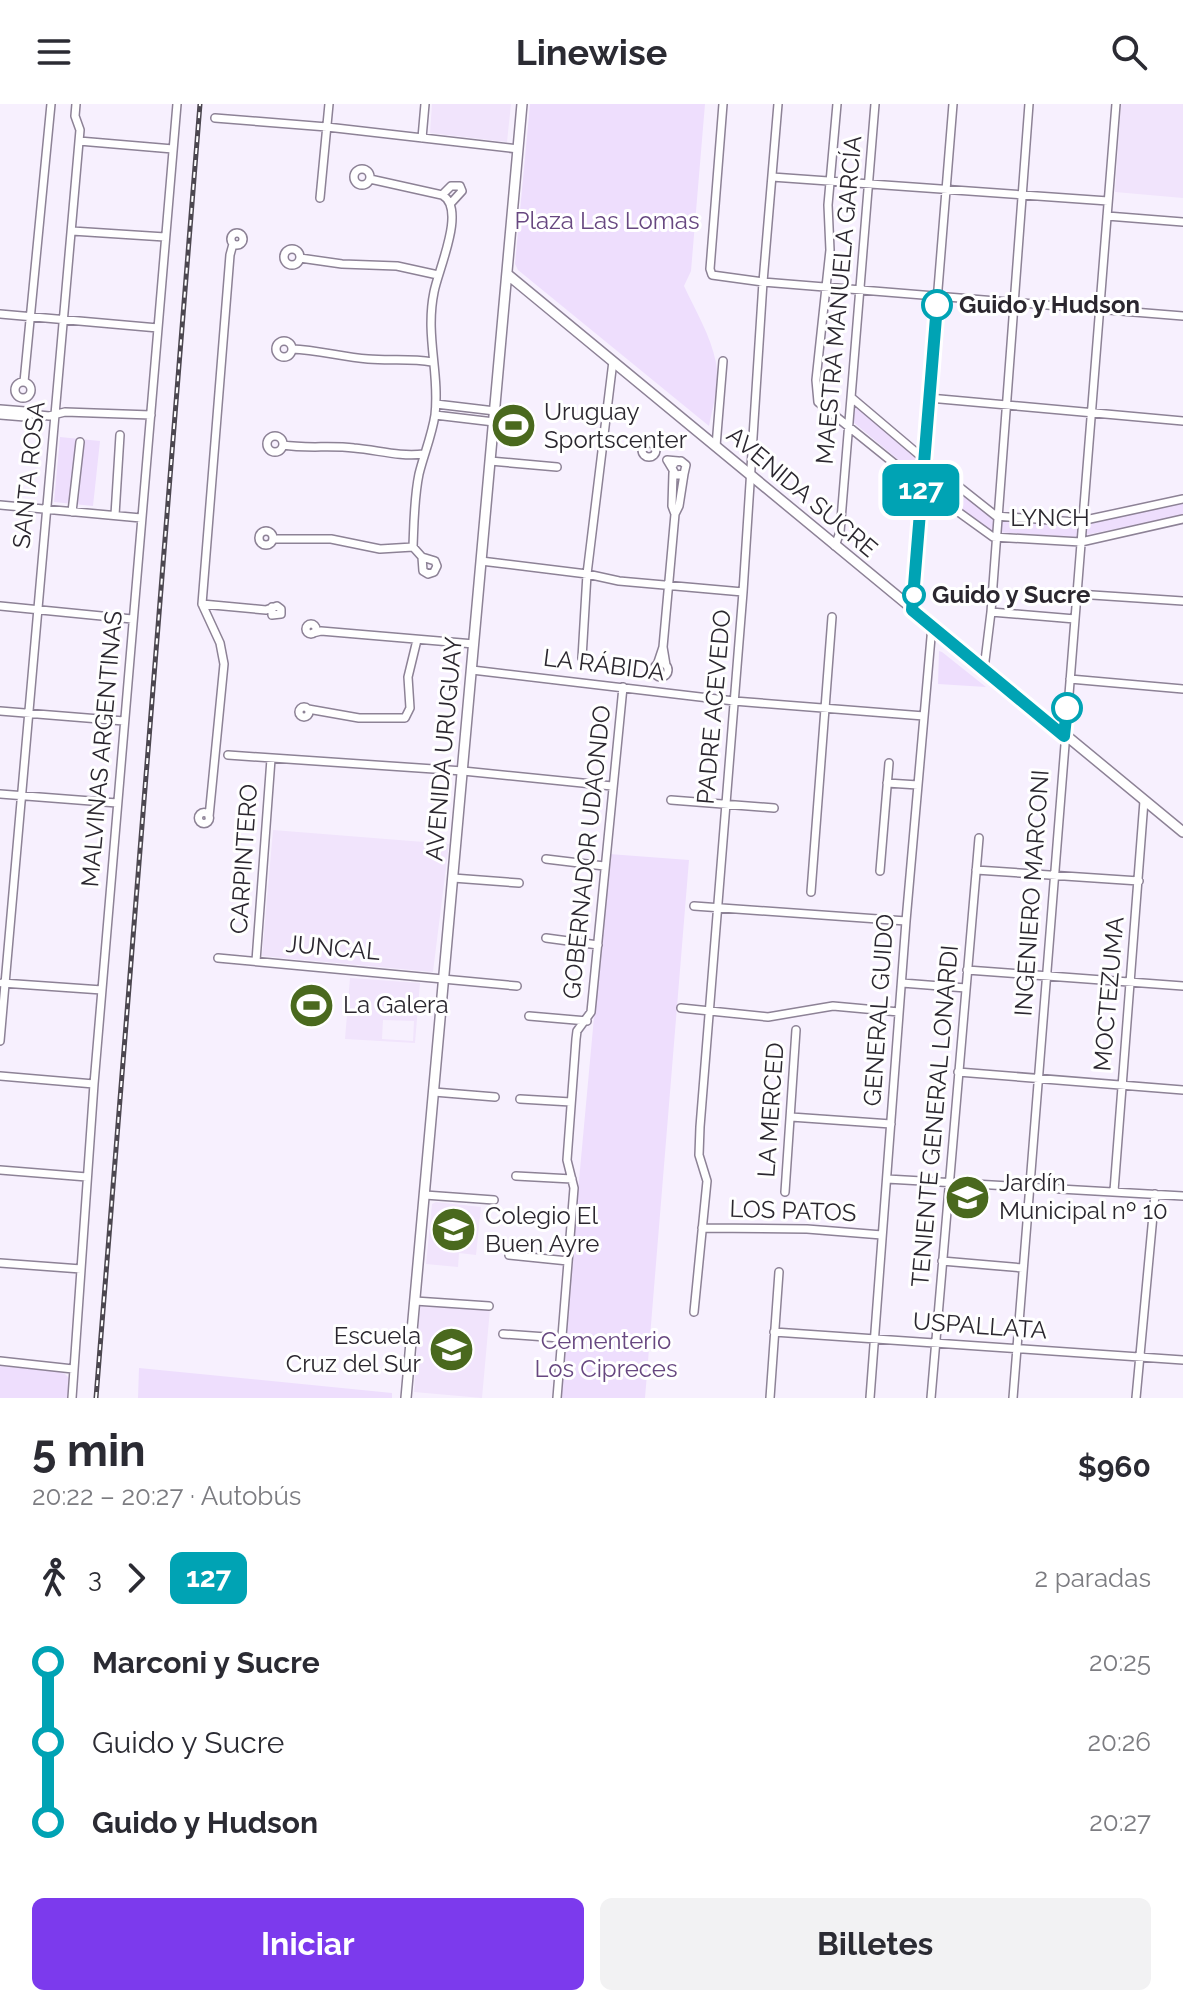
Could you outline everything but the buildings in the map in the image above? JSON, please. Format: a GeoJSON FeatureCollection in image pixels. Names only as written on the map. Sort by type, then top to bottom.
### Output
{"type":"FeatureCollection","features":[{"type":"Feature","properties":{"kind":"main road","name":"AVENIDA URUGUAY"},"geometry":{"type":"LineString","coordinates":[[406,1398],[522,104]]}},
{"type":"Feature","properties":{"kind":"main road","name":"AVENIDA SUCRE"},"geometry":{"type":"LineString","coordinates":[[507,274],[1183,832]]}},
{"type":"Feature","properties":{"kind":"street"},"geometry":{"type":"LineString","coordinates":[[24,382],[51,104]]}},
{"type":"Feature","properties":{"kind":"street","name":"SANTA ROSA"},"geometry":{"type":"LineString","coordinates":[[0,1041],[2,983],[72,231],[80,130],[75,116],[76,104]]}},
{"type":"Feature","properties":{"kind":"street","name":"MALVINAS ARGENTINAS"},"geometry":{"type":"LineString","coordinates":[[72,1398],[94,1084],[177,104]]}},
{"type":"Feature","properties":{"kind":"street"},"geometry":{"type":"LineString","coordinates":[[320,198],[329,104]]}},
{"type":"Feature","properties":{"kind":"street"},"geometry":{"type":"LineString","coordinates":[[422,138],[425,104]]}},
{"type":"Feature","properties":{"kind":"street"},"geometry":{"type":"LineString","coordinates":[[723,104],[712,275],[763,282],[1183,316]]}},
{"type":"Feature","properties":{"kind":"street","name":"PADRE ACEVEDO"},"geometry":{"type":"LineString","coordinates":[[694,1312],[707,1181],[699,1142],[778,104]]}},
{"type":"Feature","properties":{"kind":"street"},"geometry":{"type":"LineString","coordinates":[[826,287],[837,104]]}},
{"type":"Feature","properties":{"kind":"street","name":"MAESTRA MANUELA GARCÍA"},"geometry":{"type":"LineString","coordinates":[[835,546],[840,532],[875,104]]}},
{"type":"Feature","properties":{"kind":"street"},"geometry":{"type":"LineString","coordinates":[[912,610],[953,104]]}},
{"type":"Feature","properties":{"kind":"street"},"geometry":{"type":"LineString","coordinates":[[984,669],[997,538],[1029,104]]}},
{"type":"Feature","properties":{"kind":"street","name":"INGENIERO MARCONI"},"geometry":{"type":"LineString","coordinates":[[1013,1398],[1116,104]]}},
{"type":"Feature","properties":{"kind":"street"},"geometry":{"type":"LineString","coordinates":[[215,118],[327,127],[518,149]]}},
{"type":"Feature","properties":{"kind":"street"},"geometry":{"type":"LineString","coordinates":[[79,141],[173,149]]}},
{"type":"Feature","properties":{"kind":"street"},"geometry":{"type":"LineString","coordinates":[[772,177],[1108,201]]}},
{"type":"Feature","properties":{"kind":"street"},"geometry":{"type":"LineString","coordinates":[[370,179],[442,195],[451,203]]}},
{"type":"Feature","properties":{"kind":"street"},"geometry":{"type":"LineString","coordinates":[[422,557],[413,547],[415,496],[436,404],[431,314],[450,233],[451,203],[462,191],[460,186],[451,186],[442,195]]}},
{"type":"Feature","properties":{"kind":"street"},"geometry":{"type":"LineString","coordinates":[[1107,216],[1183,222]]}},
{"type":"Feature","properties":{"kind":"street"},"geometry":{"type":"LineString","coordinates":[[72,231],[165,237]]}},
{"type":"Feature","properties":{"kind":"street"},"geometry":{"type":"LineString","coordinates":[[207,812],[224,664],[215,630],[202,604],[233,244]]}},
{"type":"Feature","properties":{"kind":"street"},"geometry":{"type":"LineString","coordinates":[[300,258],[342,264],[397,266],[438,275]]}},
{"type":"Feature","properties":{"kind":"street","name":"LYNCH"},"geometry":{"type":"LineString","coordinates":[[826,287],[816,380],[818,402],[984,533],[997,538],[1081,542],[1183,519]]}},
{"type":"Feature","properties":{"kind":"street"},"geometry":{"type":"LineString","coordinates":[[0,314],[158,328]]}},
{"type":"Feature","properties":{"kind":"street"},"geometry":{"type":"LineString","coordinates":[[292,349],[328,351],[369,359],[411,358],[432,362]]}},
{"type":"Feature","properties":{"kind":"street"},"geometry":{"type":"LineString","coordinates":[[582,658],[587,574],[613,361]]}},
{"type":"Feature","properties":{"kind":"street"},"geometry":{"type":"LineString","coordinates":[[716,446],[723,361]]}},
{"type":"Feature","properties":{"kind":"street","name":"LYNCH"},"geometry":{"type":"LineString","coordinates":[[852,398],[998,516],[1082,522],[1183,499]]}},
{"type":"Feature","properties":{"kind":"street"},"geometry":{"type":"LineString","coordinates":[[929,398],[1183,421]]}},
{"type":"Feature","properties":{"kind":"street"},"geometry":{"type":"LineString","coordinates":[[436,404],[495,411]]}},
{"type":"Feature","properties":{"kind":"street"},"geometry":{"type":"LineString","coordinates":[[0,409],[55,415],[65,412],[151,415]]}},
{"type":"Feature","properties":{"kind":"street"},"geometry":{"type":"LineString","coordinates":[[0,415],[25,417],[30,414]]}},
{"type":"Feature","properties":{"kind":"street"},"geometry":{"type":"LineString","coordinates":[[435,415],[494,422]]}},
{"type":"Feature","properties":{"kind":"street"},"geometry":{"type":"LineString","coordinates":[[115,515],[120,435]]}},
{"type":"Feature","properties":{"kind":"street"},"geometry":{"type":"LineString","coordinates":[[72,512],[80,442]]}},
{"type":"Feature","properties":{"kind":"street"},"geometry":{"type":"LineString","coordinates":[[283,445],[313,449],[356,448],[391,455],[424,454]]}},
{"type":"Feature","properties":{"kind":"street"},"geometry":{"type":"LineString","coordinates":[[490,461],[557,467]]}},
{"type":"Feature","properties":{"kind":"street"},"geometry":{"type":"LineString","coordinates":[[665,461],[679,476],[684,474]]}},
{"type":"Feature","properties":{"kind":"street"},"geometry":{"type":"LineString","coordinates":[[663,647],[668,672],[663,677],[656,674],[663,647],[675,514],[686,465],[665,461]]}},
{"type":"Feature","properties":{"kind":"street"},"geometry":{"type":"LineString","coordinates":[[665,461],[675,514]]}},
{"type":"Feature","properties":{"kind":"street"},"geometry":{"type":"LineString","coordinates":[[0,505],[141,518]]}},
{"type":"Feature","properties":{"kind":"street"},"geometry":{"type":"LineString","coordinates":[[273,539],[331,539],[380,549],[413,547]]}},
{"type":"Feature","properties":{"kind":"street"},"geometry":{"type":"LineString","coordinates":[[481,561],[619,581],[743,592]]}},
{"type":"Feature","properties":{"kind":"street"},"geometry":{"type":"LineString","coordinates":[[1077,594],[1183,601]]}},
{"type":"Feature","properties":{"kind":"street"},"geometry":{"type":"LineString","coordinates":[[202,604],[270,610]]}},
{"type":"Feature","properties":{"kind":"street"},"geometry":{"type":"LineString","coordinates":[[0,606],[132,619]]}},
{"type":"Feature","properties":{"kind":"street"},"geometry":{"type":"LineString","coordinates":[[215,630],[217,606]]}},
{"type":"Feature","properties":{"kind":"street"},"geometry":{"type":"LineString","coordinates":[[991,612],[1075,619]]}},
{"type":"Feature","properties":{"kind":"street"},"geometry":{"type":"LineString","coordinates":[[811,892],[832,617]]}},
{"type":"Feature","properties":{"kind":"street","name":"GENERAL GUIDO"},"geometry":{"type":"LineString","coordinates":[[870,1398],[932,626]]}},
{"type":"Feature","properties":{"kind":"street"},"geometry":{"type":"LineString","coordinates":[[317,631],[474,644]]}},
{"type":"Feature","properties":{"kind":"street"},"geometry":{"type":"LineString","coordinates":[[311,712],[359,718],[405,718],[410,708],[408,677],[417,640]]}},
{"type":"Feature","properties":{"kind":"street"},"geometry":{"type":"LineString","coordinates":[[657,665],[666,665]]}},
{"type":"Feature","properties":{"kind":"street","name":"LA RÁBIDA"},"geometry":{"type":"LineString","coordinates":[[472,670],[734,701],[924,716]]}},
{"type":"Feature","properties":{"kind":"street"},"geometry":{"type":"LineString","coordinates":[[1070,679],[1183,689]]}},
{"type":"Feature","properties":{"kind":"street","name":"GOBERNADOR UDAONDO"},"geometry":{"type":"LineString","coordinates":[[557,1398],[568,1261],[572,1179],[567,1160],[577,1031],[591,1012],[623,687]]}},
{"type":"Feature","properties":{"kind":"street"},"geometry":{"type":"LineString","coordinates":[[0,711],[124,721]]}},
{"type":"Feature","properties":{"kind":"street"},"geometry":{"type":"LineString","coordinates":[[216,746],[228,755]]}},
{"type":"Feature","properties":{"kind":"street"},"geometry":{"type":"LineString","coordinates":[[214,760],[228,755],[463,771],[612,786]]}},
{"type":"Feature","properties":{"kind":"street","name":"CARPINTERO"},"geometry":{"type":"LineString","coordinates":[[256,961],[271,759]]}},
{"type":"Feature","properties":{"kind":"street"},"geometry":{"type":"LineString","coordinates":[[880,871],[889,763]]}},
{"type":"Feature","properties":{"kind":"street"},"geometry":{"type":"LineString","coordinates":[[887,783],[918,785]]}},
{"type":"Feature","properties":{"kind":"street"},"geometry":{"type":"LineString","coordinates":[[0,794],[117,803]]}},
{"type":"Feature","properties":{"kind":"street"},"geometry":{"type":"LineString","coordinates":[[671,800],[774,808]]}},
{"type":"Feature","properties":{"kind":"street","name":"MOCTEZUMA"},"geometry":{"type":"LineString","coordinates":[[1114,1191],[1144,801]]}},
{"type":"Feature","properties":{"kind":"street","name":"TENIENTE GENERAL LONARDI"},"geometry":{"type":"LineString","coordinates":[[931,1398],[979,838]]}},
{"type":"Feature","properties":{"kind":"street"},"geometry":{"type":"LineString","coordinates":[[546,859],[604,866]]}},
{"type":"Feature","properties":{"kind":"street"},"geometry":{"type":"LineString","coordinates":[[976,870],[1139,881]]}},
{"type":"Feature","properties":{"kind":"street"},"geometry":{"type":"LineString","coordinates":[[453,878],[519,883]]}},
{"type":"Feature","properties":{"kind":"street"},"geometry":{"type":"LineString","coordinates":[[694,906],[906,921]]}},
{"type":"Feature","properties":{"kind":"street"},"geometry":{"type":"LineString","coordinates":[[546,938],[598,945]]}},
{"type":"Feature","properties":{"kind":"street","name":"JUNCAL"},"geometry":{"type":"LineString","coordinates":[[218,958],[517,986]]}},
{"type":"Feature","properties":{"kind":"street"},"geometry":{"type":"LineString","coordinates":[[967,970],[1183,986]]}},
{"type":"Feature","properties":{"kind":"street"},"geometry":{"type":"LineString","coordinates":[[2,983],[102,990]]}},
{"type":"Feature","properties":{"kind":"street"},"geometry":{"type":"LineString","coordinates":[[902,983],[966,988]]}},
{"type":"Feature","properties":{"kind":"street"},"geometry":{"type":"LineString","coordinates":[[681,1008],[768,1017],[833,1006],[899,1012]]}},
{"type":"Feature","properties":{"kind":"street"},"geometry":{"type":"LineString","coordinates":[[529,1016],[587,1021]]}},
{"type":"Feature","properties":{"kind":"street","name":"LA MERCED"},"geometry":{"type":"LineString","coordinates":[[785,1192],[796,1030]]}},
{"type":"Feature","properties":{"kind":"street"},"geometry":{"type":"LineString","coordinates":[[958,1072],[1183,1090]]}},
{"type":"Feature","properties":{"kind":"street"},"geometry":{"type":"LineString","coordinates":[[0,1076],[94,1084]]}},
{"type":"Feature","properties":{"kind":"street"},"geometry":{"type":"LineString","coordinates":[[434,1092],[495,1097]]}},
{"type":"Feature","properties":{"kind":"street"},"geometry":{"type":"LineString","coordinates":[[520,1099],[571,1102]]}},
{"type":"Feature","properties":{"kind":"street"},"geometry":{"type":"LineString","coordinates":[[791,1117],[891,1124]]}},
{"type":"Feature","properties":{"kind":"street"},"geometry":{"type":"LineString","coordinates":[[0,1170],[87,1177]]}},
{"type":"Feature","properties":{"kind":"street"},"geometry":{"type":"LineString","coordinates":[[516,1176],[572,1179]]}},
{"type":"Feature","properties":{"kind":"street"},"geometry":{"type":"LineString","coordinates":[[887,1179],[1183,1196]]}},
{"type":"Feature","properties":{"kind":"street"},"geometry":{"type":"LineString","coordinates":[[1136,1398],[1155,1194]]}},
{"type":"Feature","properties":{"kind":"street"},"geometry":{"type":"LineString","coordinates":[[425,1195],[494,1200]]}},
{"type":"Feature","properties":{"kind":"street","name":"LOS PATOS"},"geometry":{"type":"LineString","coordinates":[[702,1228],[807,1229],[882,1235]]}},
{"type":"Feature","properties":{"kind":"street"},"geometry":{"type":"LineString","coordinates":[[509,1255],[568,1261]]}},
{"type":"Feature","properties":{"kind":"street"},"geometry":{"type":"LineString","coordinates":[[942,1261],[1023,1268]]}},
{"type":"Feature","properties":{"kind":"street"},"geometry":{"type":"LineString","coordinates":[[0,1263],[81,1269]]}},
{"type":"Feature","properties":{"kind":"street"},"geometry":{"type":"LineString","coordinates":[[770,1398],[779,1272]]}},
{"type":"Feature","properties":{"kind":"street"},"geometry":{"type":"LineString","coordinates":[[415,1301],[489,1306]]}},
{"type":"Feature","properties":{"kind":"street","name":"USPALLATA"},"geometry":{"type":"LineString","coordinates":[[774,1332],[1183,1360]]}},
{"type":"Feature","properties":{"kind":"street"},"geometry":{"type":"LineString","coordinates":[[503,1334],[560,1338]]}},
{"type":"Feature","properties":{"kind":"street"},"geometry":{"type":"LineString","coordinates":[[0,1361],[73,1369]]}},
{"type":"Feature","properties":{"kind":"shaded area"},"geometry":{"type":"Polygon","coordinates":[[[432,104],[511,104],[507,142],[430,133],[432,104]]]}},
{"type":"Feature","properties":{"kind":"shaded area"},"geometry":{"type":"Polygon","coordinates":[[[1121,104],[1183,104],[1183,198],[1115,192],[1121,104]]]}},
{"type":"Feature","properties":{"kind":"shaded area"},"geometry":{"type":"Polygon","coordinates":[[[273,830],[449,844],[433,972],[262,956],[273,830]]]}},
{"type":"Feature","properties":{"kind":"shaded area"},"geometry":{"type":"Polygon","coordinates":[[[350,978],[420,983],[415,1043],[345,1039],[350,978]],[[383,1020],[382,1039],[413,1041],[414,1021],[383,1020]]]}},
{"type":"Feature","properties":{"kind":"shaded area","name":"Colegio El Buen Ayre"},"geometry":{"type":"Polygon","coordinates":[[[432,1204],[481,1207],[476,1255],[459,1253],[458,1267],[426,1264],[432,1204]]]}},
{"type":"Feature","properties":{"kind":"shaded area","name":"Escuela Cruz del Sur"},"geometry":{"type":"Polygon","coordinates":[[[420,1304],[490,1309],[482,1398],[414,1392],[420,1304]]]}},
{"type":"Feature","properties":{"kind":"green space","name":"Plaza Las Lomas"},"geometry":{"type":"Polygon","coordinates":[[[530,104],[705,104],[691,271],[684,286],[707,333],[716,363],[717,386],[709,426],[518,270],[515,264],[530,104]]]}},
{"type":"Feature","properties":{"kind":"green space"},"geometry":{"type":"Polygon","coordinates":[[[854,404],[997,521],[1078,524],[1183,501],[1183,515],[1076,537],[993,532],[925,482],[853,422],[854,404]]]}},
{"type":"Feature","properties":{"kind":"green space"},"geometry":{"type":"Polygon","coordinates":[[[60,437],[100,441],[93,506],[54,502],[60,437]]]}},
{"type":"Feature","properties":{"kind":"green space"},"geometry":{"type":"Polygon","coordinates":[[[939,651],[942,652],[986,687],[938,684],[939,651]]]}},
{"type":"Feature","properties":{"kind":"green space","name":"Cementerio Los Cipreces"},"geometry":{"type":"Polygon","coordinates":[[[609,854],[689,860],[645,1398],[559,1398],[609,854]]]}},
{"type":"Feature","properties":{"kind":"green space"},"geometry":{"type":"Polygon","coordinates":[[[0,1366],[63,1372],[70,1379],[69,1398],[0,1398],[0,1366]]]}},
{"type":"Feature","properties":{"kind":"green space"},"geometry":{"type":"Polygon","coordinates":[[[139,1368],[392,1393],[392,1398],[138,1398],[139,1368]]]}},
{"type":"Feature","properties":{"kind":"railway"},"geometry":{"type":"LineString","coordinates":[[96,1398],[200,104]]}},
{"type":"Feature","properties":{"kind":"bus line","name":"127"},"geometry":{"type":"LineString","coordinates":[[937,305],[912,610],[1064,736],[1067,708]]}},
{"type":"Feature","properties":{"kind":"place","name":"Guido y Hudson"},"geometry":{"type":"Point","coordinates":[937,305]}},
{"type":"Feature","properties":{"kind":"place","name":"Uruguay Sportscenter"},"geometry":{"type":"Point","coordinates":[513,426]}},
{"type":"Feature","properties":{"kind":"place","name":"Guido y Sucre"},"geometry":{"type":"Point","coordinates":[914,595]}},
{"type":"Feature","properties":{"kind":"place","name":"La Galera"},"geometry":{"type":"Point","coordinates":[312,1005]}},
{"type":"Feature","properties":{"kind":"place","name":"Jardín Municipal nº 10"},"geometry":{"type":"Point","coordinates":[968,1197]}},
{"type":"Feature","properties":{"kind":"place","name":"Colegio El Buen Ayre"},"geometry":{"type":"Point","coordinates":[454,1230]}},
{"type":"Feature","properties":{"kind":"place","name":"Escuela Cruz del Sur"},"geometry":{"type":"Point","coordinates":[452,1350]}}]}
